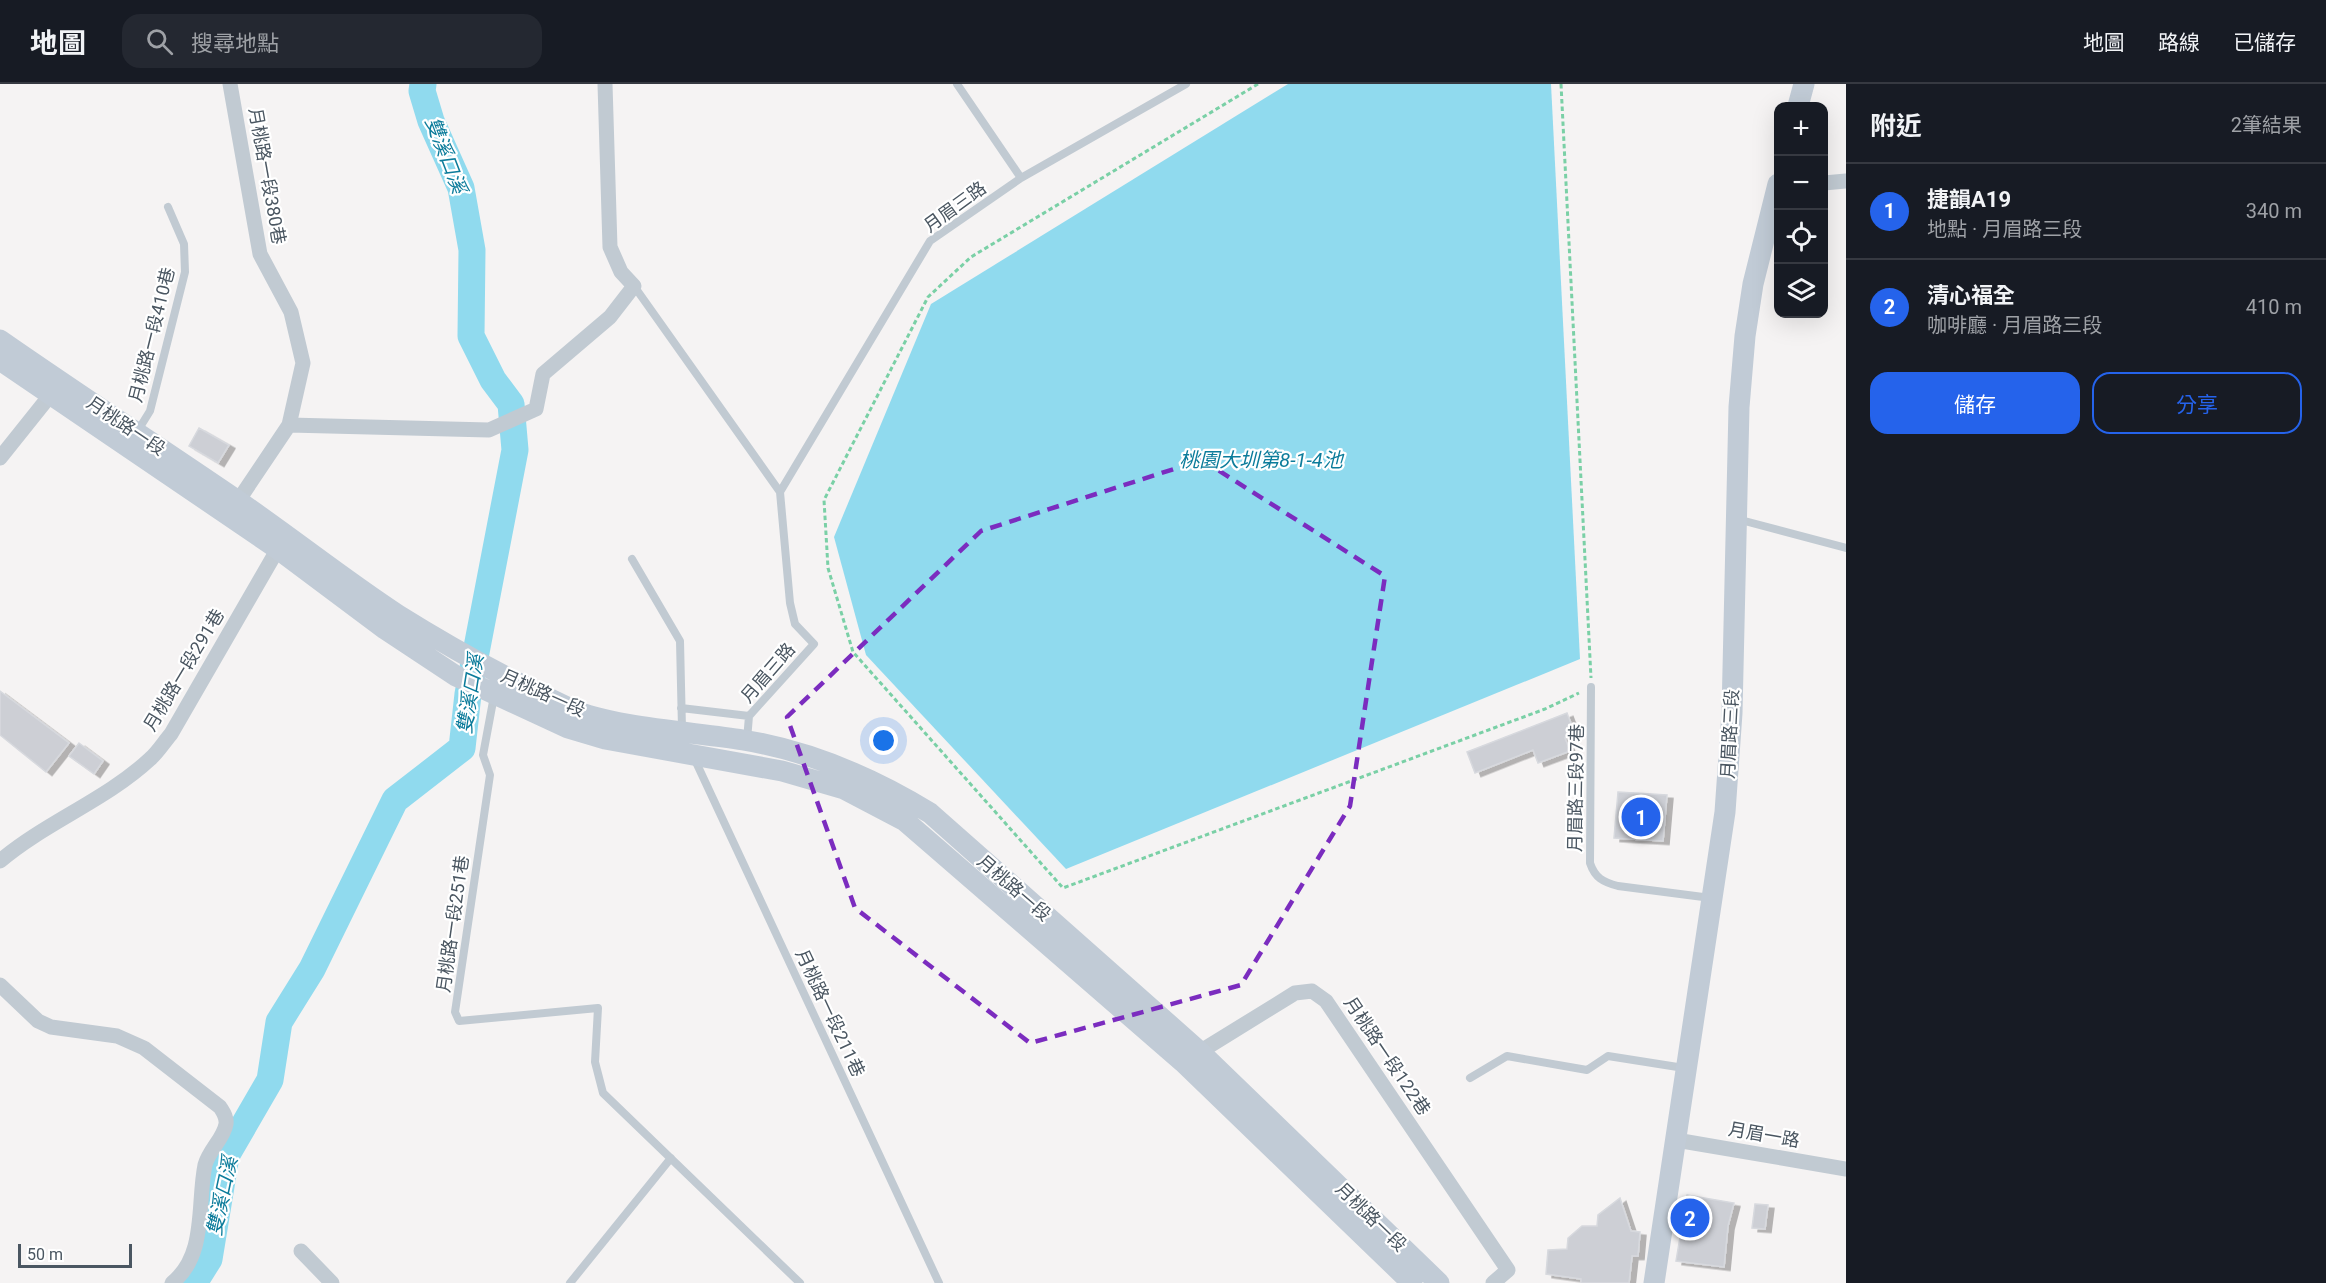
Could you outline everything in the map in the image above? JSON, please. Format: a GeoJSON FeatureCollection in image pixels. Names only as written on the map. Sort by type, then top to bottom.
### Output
{"type":"FeatureCollection","features":[{"type":"Feature","properties":{"kind":"street","name":"月桃路一段380巷"},"geometry":{"type":"LineString","coordinates":[[230,84],[260,254],[291,312],[303,363],[290,425],[238,501]]}},
{"type":"Feature","properties":{"kind":"street"},"geometry":{"type":"LineString","coordinates":[[290,425],[489,430],[536,409],[543,374],[610,317],[634,286],[621,272],[610,247],[605,84]]}},
{"type":"Feature","properties":{"kind":"street"},"geometry":{"type":"LineString","coordinates":[[1799,102],[1804,84]]}},
{"type":"Feature","properties":{"kind":"street"},"geometry":{"type":"LineString","coordinates":[[1828,183],[1846,181]]}},
{"type":"Feature","properties":{"kind":"street","name":"月眉路三段"},"geometry":{"type":"LineString","coordinates":[[1654,1283],[1725,812],[1731,724],[1739,407],[1744,336],[1774,202]]}},
{"type":"Feature","properties":{"kind":"street","name":"月桃路一段"},"geometry":{"type":"LineString","coordinates":[[0,340],[56,389],[282,542],[460,653],[574,710],[616,721],[747,740],[838,765],[889,788],[930,813],[1191,1057],[1439,1283]]}},
{"type":"Feature","properties":{"kind":"street","name":"月桃路一段"},"geometry":{"type":"LineString","coordinates":[[0,360],[136,433],[238,501],[282,542],[385,629],[456,676],[568,728],[605,739],[782,771],[844,789],[904,821],[1191,1057],[1412,1283]]}},
{"type":"Feature","properties":{"kind":"street"},"geometry":{"type":"LineString","coordinates":[[0,458],[56,389]]}},
{"type":"Feature","properties":{"kind":"street","name":"月桃路一段291巷"},"geometry":{"type":"LineString","coordinates":[[0,861],[15,848],[102,794],[150,759],[171,734],[282,542]]}},
{"type":"Feature","properties":{"kind":"street"},"geometry":{"type":"LineString","coordinates":[[682,731],[694,756]]}},
{"type":"Feature","properties":{"kind":"street"},"geometry":{"type":"LineString","coordinates":[[0,985],[38,1021],[51,1027],[117,1036],[144,1048],[220,1107],[226,1118],[226,1126],[211,1150],[205,1165],[197,1236],[190,1263],[184,1274],[172,1283]]}},
{"type":"Feature","properties":{"kind":"street","name":"月桃路一段122巷"},"geometry":{"type":"LineString","coordinates":[[1191,1057],[1295,993],[1312,991],[1326,1001],[1508,1270],[1492,1283]]}},
{"type":"Feature","properties":{"kind":"street","name":"月眉一路"},"geometry":{"type":"LineString","coordinates":[[1676,1140],[1846,1169]]}},
{"type":"Feature","properties":{"kind":"street"},"geometry":{"type":"LineString","coordinates":[[301,1251],[332,1283]]}},
{"type":"Feature","properties":{"kind":"lane"},"geometry":{"type":"LineString","coordinates":[[957,84],[1021,178]]}},
{"type":"Feature","properties":{"kind":"lane","name":"月眉三路"},"geometry":{"type":"LineString","coordinates":[[747,740],[749,716],[814,644],[795,624],[790,603],[780,492],[930,241],[1021,178],[1186,84]]}},
{"type":"Feature","properties":{"kind":"lane","name":"月桃路一段410巷"},"geometry":{"type":"LineString","coordinates":[[136,433],[150,411],[186,272],[184,244],[168,207]]}},
{"type":"Feature","properties":{"kind":"lane"},"geometry":{"type":"LineString","coordinates":[[634,286],[780,492]]}},
{"type":"Feature","properties":{"kind":"lane"},"geometry":{"type":"LineString","coordinates":[[1737,518],[1846,548]]}},
{"type":"Feature","properties":{"kind":"lane"},"geometry":{"type":"LineString","coordinates":[[632,559],[680,641],[682,731]]}},
{"type":"Feature","properties":{"kind":"lane","name":"月眉路三段97巷"},"geometry":{"type":"LineString","coordinates":[[1592,687],[1590,863],[1594,875],[1604,882],[1618,886],[1712,898]]}},
{"type":"Feature","properties":{"kind":"lane","name":"月桃路一段251巷"},"geometry":{"type":"LineString","coordinates":[[490,692],[483,755],[490,775],[455,1012],[459,1021],[598,1008],[595,1062],[603,1093],[800,1283]]}},
{"type":"Feature","properties":{"kind":"lane"},"geometry":{"type":"LineString","coordinates":[[681,708],[749,716]]}},
{"type":"Feature","properties":{"kind":"lane","name":"月桃路一段211巷"},"geometry":{"type":"LineString","coordinates":[[694,756],[939,1283]]}},
{"type":"Feature","properties":{"kind":"lane"},"geometry":{"type":"LineString","coordinates":[[1470,1078],[1507,1056],[1587,1070],[1608,1056],[1687,1069]]}},
{"type":"Feature","properties":{"kind":"lane"},"geometry":{"type":"LineString","coordinates":[[570,1283],[671,1158]]}},
{"type":"Feature","properties":{"kind":"path"},"geometry":{"type":"LineString","coordinates":[[1258,84],[971,257],[928,297],[824,500],[828,568],[853,652],[1063,888],[1545,710],[1592,687],[1562,84]]}},
{"type":"Feature","properties":{"kind":"highlighted area"},"geometry":{"type":"Polygon","coordinates":[[[1202,460],[1385,576],[1350,806],[1241,985],[1030,1043],[855,908],[787,717],[981,531],[1202,460]]]}},
{"type":"Feature","properties":{"kind":"water","name":"桃園大圳第8-1-4池"},"geometry":{"type":"Polygon","coordinates":[[[1288,84],[1551,84],[1580,659],[1066,869],[866,655],[834,537],[931,304],[1288,84]]]}},
{"type":"Feature","properties":{"kind":"building"},"geometry":{"type":"Polygon","coordinates":[[[199,428],[229,445],[218,463],[189,446],[199,428]]]}},
{"type":"Feature","properties":{"kind":"building"},"geometry":{"type":"Polygon","coordinates":[[[0,691],[69,743],[46,772],[0,735],[0,691]]]}},
{"type":"Feature","properties":{"kind":"building"},"geometry":{"type":"Polygon","coordinates":[[[1567,713],[1575,734],[1565,738],[1570,751],[1538,763],[1533,750],[1475,773],[1467,752],[1567,713]]]}},
{"type":"Feature","properties":{"kind":"building"},"geometry":{"type":"Polygon","coordinates":[[[79,743],[103,761],[94,774],[69,756],[79,743]]]}},
{"type":"Feature","properties":{"kind":"building"},"geometry":{"type":"Polygon","coordinates":[[[1618,792],[1667,795],[1663,841],[1614,838],[1618,792]]]}},
{"type":"Feature","properties":{"kind":"building"},"geometry":{"type":"Polygon","coordinates":[[[1687,1195],[1734,1203],[1728,1226],[1724,1267],[1676,1261],[1687,1195]]]}},
{"type":"Feature","properties":{"kind":"building"},"geometry":{"type":"Polygon","coordinates":[[[1620,1198],[1631,1231],[1640,1232],[1638,1256],[1632,1256],[1629,1283],[1581,1283],[1581,1279],[1546,1274],[1548,1250],[1567,1249],[1568,1238],[1582,1226],[1597,1226],[1598,1215],[1620,1198]]]}},
{"type":"Feature","properties":{"kind":"building"},"geometry":{"type":"Polygon","coordinates":[[[1755,1204],[1768,1205],[1765,1229],[1752,1228],[1755,1204]]]}},
{"type":"Feature","properties":{"kind":"waterway","name":"雙溪口溪"},"geometry":{"type":"LineString","coordinates":[[194,1283],[209,1259],[226,1156],[270,1080],[279,1022],[312,969],[395,800],[462,748],[468,694],[515,450],[511,404],[493,380],[471,336],[472,250],[461,188],[431,121],[422,91],[423,84]]}},
{"type":"Feature","properties":{"kind":"place","name":"捷韻A19"},"geometry":{"type":"Point","coordinates":[1641,817]}},
{"type":"Feature","properties":{"kind":"place","name":"清心福全"},"geometry":{"type":"Point","coordinates":[1690,1218]}}]}
